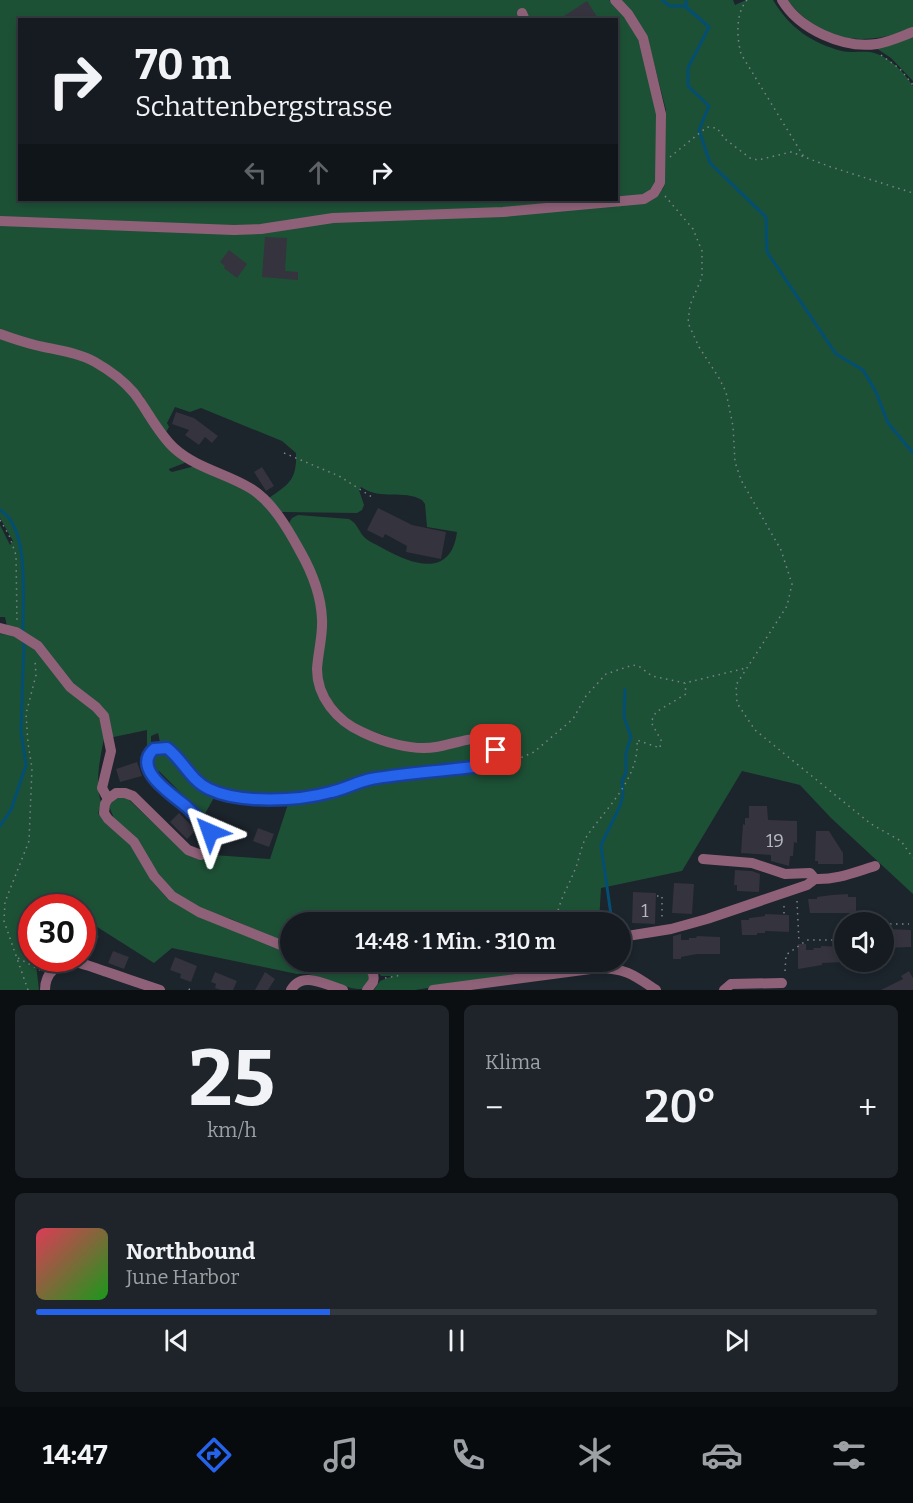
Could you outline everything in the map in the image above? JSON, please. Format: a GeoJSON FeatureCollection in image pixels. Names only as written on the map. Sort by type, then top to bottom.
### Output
{"type":"FeatureCollection","features":[{"type":"Feature","properties":{"kind":"street"},"geometry":{"type":"LineString","coordinates":[[0,221],[234,230],[261,229],[333,218],[503,212],[637,201],[650,196],[657,189],[661,177],[661,123],[659,105],[643,39],[632,20],[615,0]]}},
{"type":"Feature","properties":{"kind":"street"},"geometry":{"type":"LineString","coordinates":[[782,0],[792,14],[810,27],[842,40],[878,44],[913,32]]}},
{"type":"Feature","properties":{"kind":"street"},"geometry":{"type":"LineString","coordinates":[[503,212],[507,201]]}},
{"type":"Feature","properties":{"kind":"street"},"geometry":{"type":"LineString","coordinates":[[0,334],[98,363],[133,392],[161,434],[175,449],[200,465],[251,488],[265,500],[302,553],[316,584],[322,620],[318,675],[324,697],[343,721],[372,736],[411,747],[426,748],[481,739],[491,742],[495,747],[496,753],[491,761],[480,766],[368,780],[314,796],[254,798],[231,796],[208,789],[193,778],[167,748],[154,749],[148,754],[147,762],[155,779],[202,821],[212,836],[211,849],[201,855],[194,854],[185,848],[144,804],[133,796],[120,792],[108,799],[104,809],[106,816],[134,842],[154,876],[172,896],[200,912],[280,945]]}},
{"type":"Feature","properties":{"kind":"street"},"geometry":{"type":"LineString","coordinates":[[0,628],[16,632],[33,642],[70,687],[104,716],[111,751],[102,788],[108,799]]}},
{"type":"Feature","properties":{"kind":"street"},"geometry":{"type":"LineString","coordinates":[[703,860],[752,863],[782,874],[810,873],[815,879]]}},
{"type":"Feature","properties":{"kind":"street"},"geometry":{"type":"LineString","coordinates":[[631,935],[699,922],[807,885],[815,879],[842,876],[875,866]]}},
{"type":"Feature","properties":{"kind":"street"},"geometry":{"type":"LineString","coordinates":[[45,990],[49,975],[58,966],[75,962],[160,990]]}},
{"type":"Feature","properties":{"kind":"street"},"geometry":{"type":"LineString","coordinates":[[367,990],[374,978],[372,972]]}},
{"type":"Feature","properties":{"kind":"street"},"geometry":{"type":"LineString","coordinates":[[432,990],[568,972]]}},
{"type":"Feature","properties":{"kind":"street"},"geometry":{"type":"LineString","coordinates":[[628,972],[656,990]]}},
{"type":"Feature","properties":{"kind":"street"},"geometry":{"type":"LineString","coordinates":[[291,990],[297,982],[304,979],[318,981],[343,990]]}},
{"type":"Feature","properties":{"kind":"street"},"geometry":{"type":"LineString","coordinates":[[724,990],[731,984],[782,983]]}},
{"type":"Feature","properties":{"kind":"path"},"geometry":{"type":"LineString","coordinates":[[747,0],[741,9],[737,40],[741,54],[805,157]]}},
{"type":"Feature","properties":{"kind":"path"},"geometry":{"type":"LineString","coordinates":[[866,44],[873,51],[888,58],[913,85]]}},
{"type":"Feature","properties":{"kind":"path"},"geometry":{"type":"LineString","coordinates":[[667,160],[707,127],[717,128],[725,139],[750,158],[758,160],[791,152],[913,193]]}},
{"type":"Feature","properties":{"kind":"path"},"geometry":{"type":"LineString","coordinates":[[657,189],[663,189],[665,198],[693,230],[702,251],[702,277],[690,304],[688,323],[699,347],[726,392],[733,426],[735,462],[741,480],[781,550],[792,584],[787,606],[736,685],[737,703],[755,730],[871,824],[901,841],[913,858]]}},
{"type":"Feature","properties":{"kind":"path"},"geometry":{"type":"LineString","coordinates":[[284,453],[346,480],[372,497]]}},
{"type":"Feature","properties":{"kind":"path"},"geometry":{"type":"LineString","coordinates":[[0,520],[9,535],[16,555],[17,625]]}},
{"type":"Feature","properties":{"kind":"path"},"geometry":{"type":"LineString","coordinates":[[18,958],[4,921],[3,912],[29,841],[32,768],[26,714],[36,675],[35,653]]}},
{"type":"Feature","properties":{"kind":"path"},"geometry":{"type":"LineString","coordinates":[[496,753],[518,759],[534,752],[573,719],[586,696],[606,674],[633,665],[652,676],[685,683],[747,668]]}},
{"type":"Feature","properties":{"kind":"path"},"geometry":{"type":"LineString","coordinates":[[558,912],[559,903],[577,866],[585,838],[610,807],[629,777],[637,740],[660,748],[661,740],[651,722],[656,712],[686,694],[685,683]]}},
{"type":"Feature","properties":{"kind":"path"},"geometry":{"type":"LineString","coordinates":[[789,891],[798,902],[799,944]]}},
{"type":"Feature","properties":{"kind":"path"},"geometry":{"type":"LineString","coordinates":[[657,896],[662,896],[662,918]]}},
{"type":"Feature","properties":{"kind":"path"},"geometry":{"type":"LineString","coordinates":[[657,903],[662,903]]}},
{"type":"Feature","properties":{"kind":"path"},"geometry":{"type":"LineString","coordinates":[[784,906],[784,914]]}},
{"type":"Feature","properties":{"kind":"path"},"geometry":{"type":"LineString","coordinates":[[656,912],[662,913]]}},
{"type":"Feature","properties":{"kind":"path"},"geometry":{"type":"LineString","coordinates":[[894,924],[909,924]]}},
{"type":"Feature","properties":{"kind":"path"},"geometry":{"type":"LineString","coordinates":[[785,967],[786,955],[799,944],[807,940],[834,940]]}},
{"type":"Feature","properties":{"kind":"path"},"geometry":{"type":"LineString","coordinates":[[22,972],[28,990]]}},
{"type":"Feature","properties":{"kind":"path"},"geometry":{"type":"LineString","coordinates":[[44,972],[49,975]]}},
{"type":"Feature","properties":{"kind":"path"},"geometry":{"type":"LineString","coordinates":[[374,978],[397,976],[405,972]]}},
{"type":"Feature","properties":{"kind":"path"},"geometry":{"type":"LineString","coordinates":[[189,990],[191,986]]}},
{"type":"Feature","properties":{"kind":"green space"},"geometry":{"type":"Polygon","coordinates":[[[0,0],[609,0],[635,28],[656,104],[662,190],[665,185],[666,110],[649,44],[617,0],[733,0],[735,5],[746,0],[773,0],[794,26],[820,43],[842,51],[870,52],[883,56],[900,69],[913,86],[913,894],[831,818],[800,785],[742,771],[682,871],[601,888],[600,912],[280,912],[280,941],[231,919],[197,908],[177,896],[115,821],[109,806],[116,798],[124,795],[183,851],[208,857],[213,855],[270,859],[289,801],[363,784],[489,767],[494,765],[500,757],[502,749],[495,738],[482,735],[441,743],[405,743],[350,723],[330,699],[321,677],[325,622],[289,523],[298,515],[349,519],[371,542],[407,560],[429,564],[439,562],[447,556],[453,547],[457,532],[427,527],[425,504],[422,500],[407,495],[377,493],[361,487],[359,490],[364,505],[357,513],[282,512],[269,498],[282,489],[293,475],[296,453],[282,441],[201,408],[190,412],[175,407],[167,423],[169,427],[165,434],[147,409],[143,396],[100,361],[0,331],[0,0]]]}},
{"type":"Feature","properties":{"kind":"green space"},"geometry":{"type":"Polygon","coordinates":[[[787,0],[913,0],[913,29],[877,38],[845,37],[830,33],[815,25],[801,15],[787,0]]]}},
{"type":"Feature","properties":{"kind":"green space"},"geometry":{"type":"Polygon","coordinates":[[[913,35],[913,81],[891,58],[876,48],[913,35]]]}},
{"type":"Feature","properties":{"kind":"green space"},"geometry":{"type":"Polygon","coordinates":[[[0,337],[87,361],[123,386],[187,462],[169,470],[172,472],[195,466],[253,493],[274,516],[308,573],[319,616],[315,662],[335,717],[408,749],[484,744],[491,749],[491,753],[485,760],[318,793],[251,795],[221,789],[201,781],[160,742],[158,733],[151,736],[151,745],[147,747],[147,730],[104,739],[98,781],[102,804],[98,813],[106,824],[127,839],[152,881],[167,898],[187,910],[280,947],[280,970],[172,948],[154,963],[96,926],[96,894],[18,894],[18,972],[37,972],[39,990],[0,990],[0,634],[9,635],[5,617],[0,617],[0,525],[10,545],[13,541],[0,518],[0,337]]]}},
{"type":"Feature","properties":{"kind":"green space"},"geometry":{"type":"Polygon","coordinates":[[[156,752],[165,752],[215,796],[203,817],[185,802],[182,794],[159,771],[156,774],[154,772],[152,756],[156,752]]]}},
{"type":"Feature","properties":{"kind":"green space"},"geometry":{"type":"Polygon","coordinates":[[[287,972],[368,972],[369,982],[362,989],[345,986],[314,975],[287,972]]]}},
{"type":"Feature","properties":{"kind":"green space"},"geometry":{"type":"Polygon","coordinates":[[[378,972],[529,972],[415,990],[374,990],[380,981],[392,976],[381,976],[378,972]]]}},
{"type":"Feature","properties":{"kind":"building"},"geometry":{"type":"Polygon","coordinates":[[[587,1],[598,18],[561,18],[587,1]]]}},
{"type":"Feature","properties":{"kind":"building"},"geometry":{"type":"Polygon","coordinates":[[[265,237],[287,238],[285,271],[298,272],[298,280],[262,277],[265,237]]]}},
{"type":"Feature","properties":{"kind":"building"},"geometry":{"type":"Polygon","coordinates":[[[229,250],[247,264],[237,278],[220,262],[229,250]]]}},
{"type":"Feature","properties":{"kind":"building"},"geometry":{"type":"Polygon","coordinates":[[[176,412],[194,418],[218,436],[212,443],[205,437],[199,445],[185,435],[189,430],[172,424],[176,412]]]}},
{"type":"Feature","properties":{"kind":"building"},"geometry":{"type":"Polygon","coordinates":[[[262,467],[274,486],[266,491],[254,472],[262,467]]]}},
{"type":"Feature","properties":{"kind":"building"},"geometry":{"type":"Polygon","coordinates":[[[378,508],[412,525],[446,532],[441,559],[406,552],[407,546],[385,534],[383,538],[367,530],[378,508]]]}},
{"type":"Feature","properties":{"kind":"building"},"geometry":{"type":"Polygon","coordinates":[[[137,762],[142,776],[120,782],[116,769],[137,762]]]}},
{"type":"Feature","properties":{"kind":"building"},"geometry":{"type":"Polygon","coordinates":[[[749,806],[767,806],[768,820],[797,821],[797,843],[794,842],[793,856],[790,856],[789,866],[771,861],[771,855],[741,853],[743,824],[745,825],[745,818],[749,818],[749,806]]]}},
{"type":"Feature","properties":{"kind":"building"},"geometry":{"type":"Polygon","coordinates":[[[179,813],[196,830],[187,839],[170,822],[179,813]]]}},
{"type":"Feature","properties":{"kind":"building"},"geometry":{"type":"Polygon","coordinates":[[[258,828],[274,834],[269,847],[253,841],[258,828]]]}},
{"type":"Feature","properties":{"kind":"building"},"geometry":{"type":"Polygon","coordinates":[[[816,831],[829,831],[843,853],[843,864],[818,864],[818,861],[815,861],[816,831]]]}},
{"type":"Feature","properties":{"kind":"building"},"geometry":{"type":"Polygon","coordinates":[[[735,870],[760,874],[759,892],[737,891],[737,885],[734,885],[735,870]]]}},
{"type":"Feature","properties":{"kind":"building"},"geometry":{"type":"Polygon","coordinates":[[[674,883],[694,884],[692,914],[672,913],[674,883]]]}},
{"type":"Feature","properties":{"kind":"building"},"geometry":{"type":"Polygon","coordinates":[[[633,892],[656,893],[655,924],[632,923],[633,892]]]}},
{"type":"Feature","properties":{"kind":"building"},"geometry":{"type":"Polygon","coordinates":[[[848,894],[848,897],[856,897],[856,912],[810,913],[808,899],[848,894]]]}},
{"type":"Feature","properties":{"kind":"building"},"geometry":{"type":"Polygon","coordinates":[[[765,914],[789,915],[789,932],[765,931],[757,935],[742,935],[741,920],[765,916],[765,914]]]}},
{"type":"Feature","properties":{"kind":"building"},"geometry":{"type":"Polygon","coordinates":[[[894,929],[911,930],[911,947],[894,948],[894,929]]]}},
{"type":"Feature","properties":{"kind":"building"},"geometry":{"type":"Polygon","coordinates":[[[681,934],[681,940],[689,940],[697,936],[720,937],[720,954],[697,954],[673,959],[673,936],[681,934]]]}},
{"type":"Feature","properties":{"kind":"building"},"geometry":{"type":"Polygon","coordinates":[[[798,944],[806,944],[806,950],[814,950],[813,948],[821,948],[821,946],[834,947],[834,962],[798,969],[798,944]]]}},
{"type":"Feature","properties":{"kind":"building"},"geometry":{"type":"Polygon","coordinates":[[[113,951],[129,957],[124,969],[108,963],[113,951]]]}},
{"type":"Feature","properties":{"kind":"building"},"geometry":{"type":"Polygon","coordinates":[[[175,957],[197,966],[191,982],[180,978],[181,974],[170,970],[175,957]]]}},
{"type":"Feature","properties":{"kind":"building"},"geometry":{"type":"Polygon","coordinates":[[[909,971],[913,978],[913,990],[881,990],[903,979],[901,976],[909,971]]]}},
{"type":"Feature","properties":{"kind":"building"},"geometry":{"type":"Polygon","coordinates":[[[215,972],[237,981],[233,990],[215,988],[216,984],[211,982],[215,972]]]}},
{"type":"Feature","properties":{"kind":"building"},"geometry":{"type":"Polygon","coordinates":[[[265,972],[275,979],[268,990],[255,990],[265,972]]]}},
{"type":"Feature","properties":{"kind":"waterway"},"geometry":{"type":"LineString","coordinates":[[662,0],[670,6],[685,6]]}},
{"type":"Feature","properties":{"kind":"waterway"},"geometry":{"type":"LineString","coordinates":[[686,0],[686,7],[709,27],[688,68],[688,86],[709,106],[699,130],[710,163],[766,217],[767,252],[836,354],[863,370],[876,392],[888,423],[913,453]]}},
{"type":"Feature","properties":{"kind":"waterway"},"geometry":{"type":"LineString","coordinates":[[0,510],[10,519],[17,532],[21,549],[23,633]]}},
{"type":"Feature","properties":{"kind":"waterway"},"geometry":{"type":"LineString","coordinates":[[0,826],[11,810],[26,765],[21,731],[24,642]]}},
{"type":"Feature","properties":{"kind":"waterway"},"geometry":{"type":"LineString","coordinates":[[611,912],[601,845],[620,806],[623,794],[622,781],[626,773],[626,753],[631,737],[624,717],[625,690]]}},
{"type":"Feature","properties":{"kind":"route"},"geometry":{"type":"LineString","coordinates":[[210,832],[202,821],[155,779],[147,762],[151,751],[160,747],[167,748],[202,786],[222,794],[254,798],[291,798],[332,792],[368,780],[480,766],[493,759],[496,750]]}}]}
